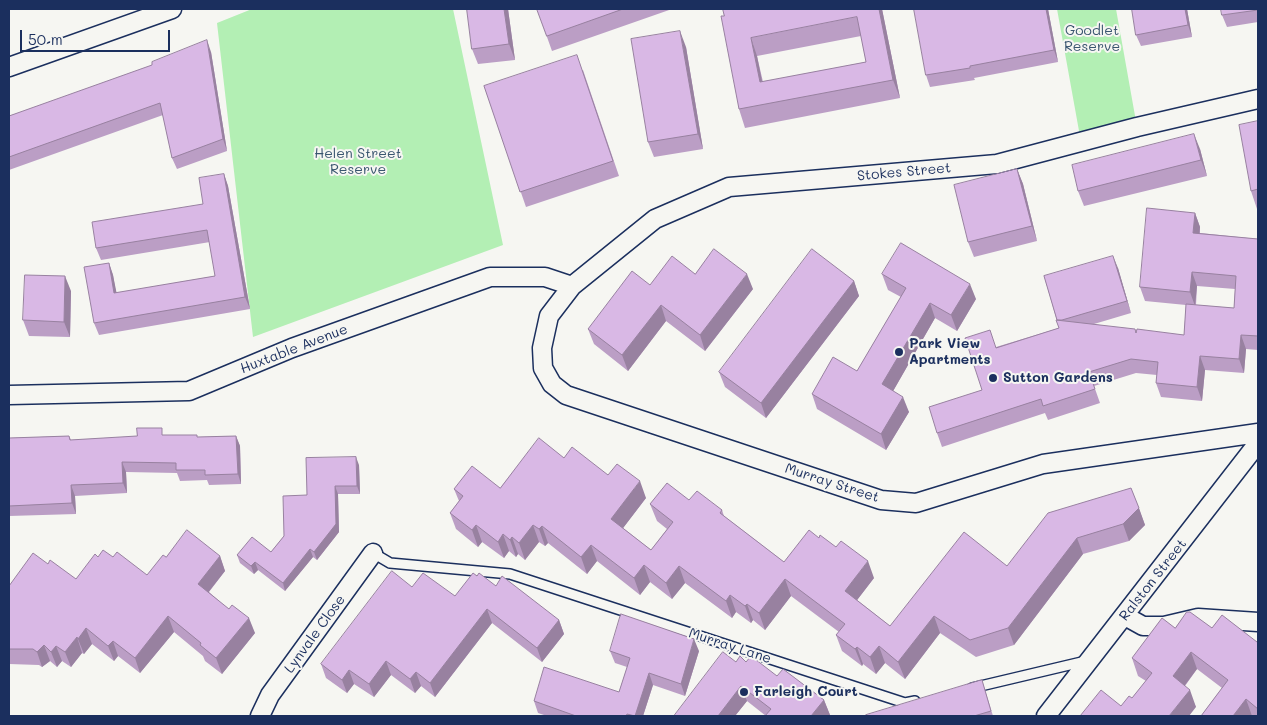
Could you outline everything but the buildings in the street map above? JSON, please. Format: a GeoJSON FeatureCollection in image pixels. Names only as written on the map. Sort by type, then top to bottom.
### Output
{"type":"FeatureCollection","features":[{"type":"Feature","properties":{"kind":"street"},"geometry":{"type":"LineString","coordinates":[[9,67],[172,9]]}},
{"type":"Feature","properties":{"kind":"street","name":"Stokes Street"},"geometry":{"type":"LineString","coordinates":[[572,286],[654,220],[729,187],[997,164],[1137,127],[1258,99]]}},
{"type":"Feature","properties":{"kind":"street","name":"Huxtable Avenue"},"geometry":{"type":"LineString","coordinates":[[9,395],[190,391],[292,348],[490,277],[545,277],[572,286]]}},
{"type":"Feature","properties":{"kind":"street","name":"Murray Street"},"geometry":{"type":"LineString","coordinates":[[572,286],[549,316],[542,348],[543,368],[552,384],[566,394],[882,500],[916,503],[1043,464],[1258,433]]}},
{"type":"Feature","properties":{"kind":"street","name":"Ralston Street"},"geometry":{"type":"LineString","coordinates":[[1046,716],[1258,443]]}},
{"type":"Feature","properties":{"kind":"street","name":"Lynvale Close"},"geometry":{"type":"LineString","coordinates":[[260,716],[270,695],[373,553]]}},
{"type":"Feature","properties":{"kind":"street"},"geometry":{"type":"LineString","coordinates":[[1125,616],[1143,626],[1164,626],[1198,618],[1258,622]]}},
{"type":"Feature","properties":{"kind":"lane","name":"Murray Lane"},"geometry":{"type":"LineString","coordinates":[[373,553],[390,563],[510,574],[905,703],[925,699]]}},
{"type":"Feature","properties":{"kind":"lane"},"geometry":{"type":"LineString","coordinates":[[964,690],[1088,661]]}},
{"type":"Feature","properties":{"kind":"green space","name":"Helen Street Reserve"},"geometry":{"type":"Polygon","coordinates":[[[252,9],[453,9],[503,245],[253,337],[217,23],[252,9]]]}},
{"type":"Feature","properties":{"kind":"green space","name":"Goodlet Reserve"},"geometry":{"type":"Polygon","coordinates":[[[1057,9],[1116,9],[1137,127],[1081,142],[1057,9]]]}},
{"type":"Feature","properties":{"kind":"place","name":"Park View Apartments"},"geometry":{"type":"Point","coordinates":[899,352]}},
{"type":"Feature","properties":{"kind":"place","name":"Sutton Gardens"},"geometry":{"type":"Point","coordinates":[993,378]}},
{"type":"Feature","properties":{"kind":"place","name":"Farleigh Court"},"geometry":{"type":"Point","coordinates":[744,692]}}]}
